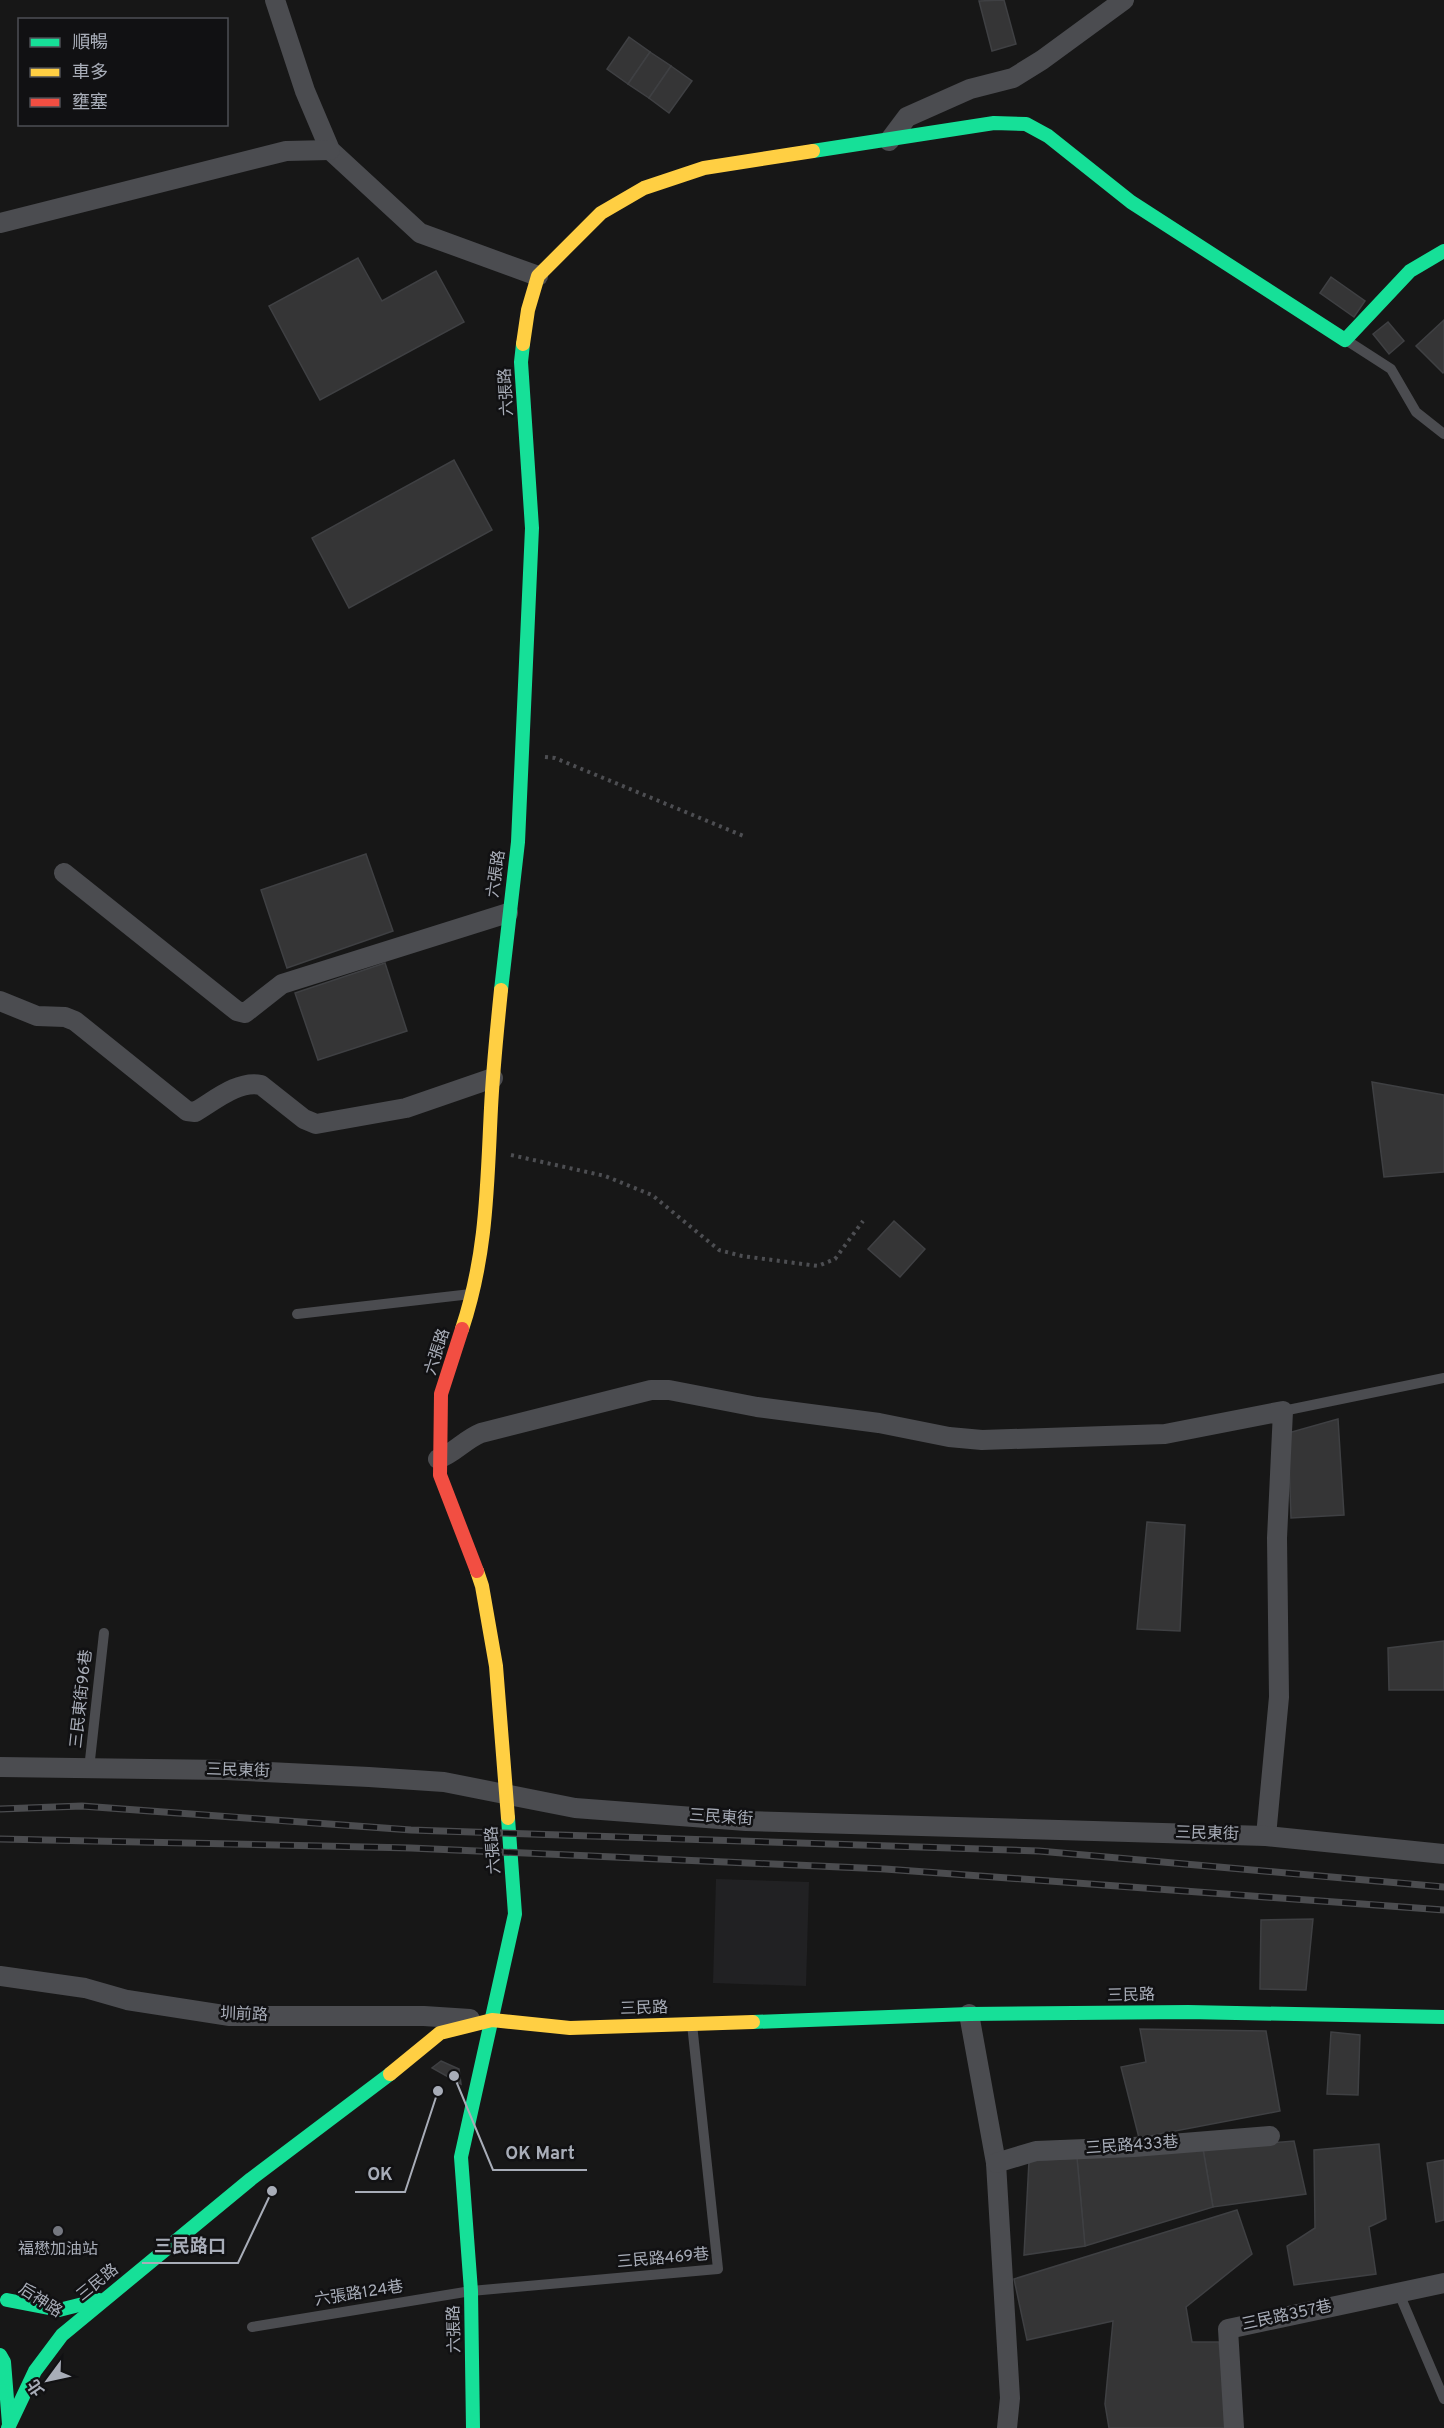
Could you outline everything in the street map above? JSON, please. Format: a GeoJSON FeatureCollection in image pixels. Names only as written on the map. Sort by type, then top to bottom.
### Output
{"type":"FeatureCollection","features":[{"type":"Feature","properties":{"kind":"street"},"geometry":{"type":"LineString","coordinates":[[275,0],[305,91],[330,150],[420,233],[538,276],[601,213],[644,188],[704,168],[994,123],[1026,124],[1048,136],[1131,202],[1345,340],[1410,271],[1444,251]]}},
{"type":"Feature","properties":{"kind":"street"},"geometry":{"type":"LineString","coordinates":[[889,141],[907,117],[970,89],[1013,78],[1042,60],[1106,5],[1124,0]]}},
{"type":"Feature","properties":{"kind":"street"},"geometry":{"type":"LineString","coordinates":[[0,223],[286,151],[330,150]]}},
{"type":"Feature","properties":{"kind":"street","name":"六張路"},"geometry":{"type":"LineString","coordinates":[[473,2428],[471,2291],[461,2157],[515,1914],[496,1666],[482,1586],[440,1475],[438,1460],[441,1394],[474,1293],[484,1234],[493,1078],[508,913],[518,842],[524,755],[532,528],[521,362],[528,310],[538,276]]}},
{"type":"Feature","properties":{"kind":"street"},"geometry":{"type":"LineString","coordinates":[[64,873],[237,1011],[245,1013],[282,984],[508,913]]}},
{"type":"Feature","properties":{"kind":"street"},"geometry":{"type":"LineString","coordinates":[[0,1001],[37,1016],[65,1017],[75,1021],[187,1111],[195,1112],[237,1088],[255,1084],[261,1085],[304,1119],[316,1124],[406,1108],[493,1078]]}},
{"type":"Feature","properties":{"kind":"street"},"geometry":{"type":"LineString","coordinates":[[438,1460],[454,1453],[465,1441],[481,1433],[651,1390],[669,1390],[757,1407],[879,1422],[968,1440],[1165,1434],[1283,1412],[1277,1538],[1279,1697],[1266,1836]]}},
{"type":"Feature","properties":{"kind":"street","name":"三民東街"},"geometry":{"type":"LineString","coordinates":[[0,1767],[226,1770],[380,1778],[444,1782],[575,1808],[746,1821],[1266,1836],[1444,1854]]}},
{"type":"Feature","properties":{"kind":"street","name":"圳前路"},"geometry":{"type":"LineString","coordinates":[[0,1976],[85,1988],[127,2000],[230,2016],[424,2016],[492,2020]]}},
{"type":"Feature","properties":{"kind":"street","name":"三民路"},"geometry":{"type":"LineString","coordinates":[[8,2427],[26,2364],[53,2329],[104,2299],[251,2179],[384,2079],[440,2033],[492,2020],[570,2028],[969,2014],[1188,2012],[1444,2017]]}},
{"type":"Feature","properties":{"kind":"street"},"geometry":{"type":"LineString","coordinates":[[969,2014],[996,2163],[1010,2398],[1007,2428]]}},
{"type":"Feature","properties":{"kind":"street","name":"三民路433巷"},"geometry":{"type":"LineString","coordinates":[[996,2163],[1036,2151],[1134,2147],[1270,2136]]}},
{"type":"Feature","properties":{"kind":"street","name":"三民路357巷"},"geometry":{"type":"LineString","coordinates":[[1234,2428],[1228,2329],[1444,2283]]}},
{"type":"Feature","properties":{"kind":"street"},"geometry":{"type":"LineString","coordinates":[[4,2296],[59,2310],[104,2299]]}},
{"type":"Feature","properties":{"kind":"street","name":"后神路"},"geometry":{"type":"LineString","coordinates":[[4,2296],[53,2329]]}},
{"type":"Feature","properties":{"kind":"street"},"geometry":{"type":"LineString","coordinates":[[0,2342],[26,2364]]}},
{"type":"Feature","properties":{"kind":"street"},"geometry":{"type":"LineString","coordinates":[[0,2355],[4,2362],[8,2427]]}},
{"type":"Feature","properties":{"kind":"lane"},"geometry":{"type":"LineString","coordinates":[[1345,340],[1391,369],[1416,412],[1444,434]]}},
{"type":"Feature","properties":{"kind":"lane"},"geometry":{"type":"LineString","coordinates":[[297,1314],[474,1293]]}},
{"type":"Feature","properties":{"kind":"lane"},"geometry":{"type":"LineString","coordinates":[[1283,1412],[1444,1378]]}},
{"type":"Feature","properties":{"kind":"lane","name":"三民東街96巷"},"geometry":{"type":"LineString","coordinates":[[89,1769],[104,1633]]}},
{"type":"Feature","properties":{"kind":"lane","name":"三民路469巷"},"geometry":{"type":"LineString","coordinates":[[471,2291],[718,2269],[692,2024]]}},
{"type":"Feature","properties":{"kind":"lane","name":"六張路124巷"},"geometry":{"type":"LineString","coordinates":[[252,2327],[471,2291]]}},
{"type":"Feature","properties":{"kind":"lane"},"geometry":{"type":"LineString","coordinates":[[1398,2291],[1444,2399]]}},
{"type":"Feature","properties":{"kind":"path"},"geometry":{"type":"LineString","coordinates":[[524,755],[555,758],[746,837]]}},
{"type":"Feature","properties":{"kind":"path"},"geometry":{"type":"LineString","coordinates":[[489,1151],[605,1176],[652,1195],[718,1250],[742,1257],[818,1266],[835,1259],[863,1221]]}},
{"type":"Feature","properties":{"kind":"shaded area"},"geometry":{"type":"Polygon","coordinates":[[[716,1879],[809,1882],[806,1986],[713,1983],[716,1879]]]}},
{"type":"Feature","properties":{"kind":"building"},"geometry":{"type":"Polygon","coordinates":[[[1004,0],[1016,44],[992,51],[979,1],[1004,0]]]}},
{"type":"Feature","properties":{"kind":"building"},"geometry":{"type":"Polygon","coordinates":[[[629,37],[650,52],[628,84],[607,69],[629,37]]]}},
{"type":"Feature","properties":{"kind":"building"},"geometry":{"type":"Polygon","coordinates":[[[650,52],[671,66],[649,98],[628,84],[650,52]]]}},
{"type":"Feature","properties":{"kind":"building"},"geometry":{"type":"Polygon","coordinates":[[[671,66],[692,81],[669,113],[649,98],[671,66]]]}},
{"type":"Feature","properties":{"kind":"building"},"geometry":{"type":"Polygon","coordinates":[[[358,258],[382,301],[436,271],[464,322],[320,400],[269,306],[358,258]]]}},
{"type":"Feature","properties":{"kind":"building"},"geometry":{"type":"Polygon","coordinates":[[[1331,277],[1365,301],[1354,317],[1320,293],[1331,277]]]}},
{"type":"Feature","properties":{"kind":"building"},"geometry":{"type":"Polygon","coordinates":[[[1444,320],[1444,372],[1443,373],[1416,346],[1444,320]]]}},
{"type":"Feature","properties":{"kind":"building"},"geometry":{"type":"Polygon","coordinates":[[[1388,322],[1404,341],[1389,354],[1373,334],[1388,322]]]}},
{"type":"Feature","properties":{"kind":"building"},"geometry":{"type":"Polygon","coordinates":[[[454,460],[492,530],[349,608],[312,538],[454,460]]]}},
{"type":"Feature","properties":{"kind":"building"},"geometry":{"type":"Polygon","coordinates":[[[366,854],[393,931],[287,968],[261,890],[366,854]]]}},
{"type":"Feature","properties":{"kind":"building"},"geometry":{"type":"Polygon","coordinates":[[[385,963],[407,1031],[318,1060],[295,993],[385,963]]]}},
{"type":"Feature","properties":{"kind":"building"},"geometry":{"type":"Polygon","coordinates":[[[1372,1082],[1444,1095],[1444,1172],[1384,1177],[1372,1082]]]}},
{"type":"Feature","properties":{"kind":"building"},"geometry":{"type":"Polygon","coordinates":[[[894,1221],[925,1249],[900,1277],[868,1249],[894,1221]]]}},
{"type":"Feature","properties":{"kind":"building"},"geometry":{"type":"Polygon","coordinates":[[[1338,1419],[1344,1515],[1291,1518],[1288,1433],[1338,1419]]]}},
{"type":"Feature","properties":{"kind":"building"},"geometry":{"type":"Polygon","coordinates":[[[1147,1522],[1185,1525],[1180,1631],[1137,1629],[1147,1522]]]}},
{"type":"Feature","properties":{"kind":"building"},"geometry":{"type":"Polygon","coordinates":[[[1444,1641],[1444,1690],[1389,1690],[1388,1648],[1444,1641]]]}},
{"type":"Feature","properties":{"kind":"building"},"geometry":{"type":"Polygon","coordinates":[[[1313,1919],[1306,1990],[1260,1989],[1261,1920],[1313,1919]]]}},
{"type":"Feature","properties":{"kind":"building"},"geometry":{"type":"Polygon","coordinates":[[[1140,2029],[1266,2031],[1280,2111],[1139,2138],[1121,2067],[1146,2062],[1140,2029]]]}},
{"type":"Feature","properties":{"kind":"building"},"geometry":{"type":"Polygon","coordinates":[[[1331,2032],[1360,2035],[1358,2095],[1327,2094],[1331,2032]]]}},
{"type":"Feature","properties":{"kind":"building"},"geometry":{"type":"Polygon","coordinates":[[[441,2061],[459,2069],[461,2084],[432,2068],[441,2061]]]}},
{"type":"Feature","properties":{"kind":"building"},"geometry":{"type":"Polygon","coordinates":[[[1294,2141],[1306,2194],[1213,2207],[1203,2149],[1294,2141]]]}},
{"type":"Feature","properties":{"kind":"building"},"geometry":{"type":"Polygon","coordinates":[[[1379,2144],[1386,2219],[1369,2227],[1376,2274],[1294,2285],[1287,2246],[1315,2228],[1314,2150],[1379,2144]]]}},
{"type":"Feature","properties":{"kind":"building"},"geometry":{"type":"Polygon","coordinates":[[[1203,2149],[1213,2207],[1085,2246],[1077,2158],[1203,2149]]]}},
{"type":"Feature","properties":{"kind":"building"},"geometry":{"type":"Polygon","coordinates":[[[1077,2158],[1085,2246],[1024,2255],[1029,2161],[1077,2158]]]}},
{"type":"Feature","properties":{"kind":"building"},"geometry":{"type":"Polygon","coordinates":[[[1444,2160],[1444,2220],[1436,2222],[1427,2163],[1444,2160]]]}},
{"type":"Feature","properties":{"kind":"building"},"geometry":{"type":"Polygon","coordinates":[[[1237,2210],[1252,2254],[1186,2307],[1192,2342],[1219,2342],[1227,2428],[1109,2428],[1105,2404],[1113,2321],[1027,2340],[1014,2279],[1237,2210]]]}},
{"type":"Feature","properties":{"kind":"railway"},"geometry":{"type":"LineString","coordinates":[[0,1809],[82,1806],[411,1830],[1039,1851],[1444,1887]]}},
{"type":"Feature","properties":{"kind":"railway"},"geometry":{"type":"LineString","coordinates":[[0,1839],[411,1848],[885,1869],[1444,1910]]}},
{"type":"Feature","properties":{"kind":"traffic: fast"},"geometry":{"type":"LineString","coordinates":[[813,151],[994,123],[1026,124],[1048,136],[1131,202],[1345,340],[1410,271],[1444,251]]}},
{"type":"Feature","properties":{"kind":"traffic: fast"},"geometry":{"type":"LineString","coordinates":[[501,990],[518,842],[532,528],[521,362],[523,344]]}},
{"type":"Feature","properties":{"kind":"traffic: fast"},"geometry":{"type":"LineString","coordinates":[[473,2428],[471,2291],[461,2157],[515,1914],[508,1818]]}},
{"type":"Feature","properties":{"kind":"traffic: fast"},"geometry":{"type":"LineString","coordinates":[[753,2022],[969,2014],[1188,2012],[1444,2017]]}},
{"type":"Feature","properties":{"kind":"traffic: fast"},"geometry":{"type":"LineString","coordinates":[[8,2428],[35,2371],[62,2335],[251,2179],[390,2074]]}},
{"type":"Feature","properties":{"kind":"traffic: fast"},"geometry":{"type":"LineString","coordinates":[[7,2300],[59,2310],[99,2300]]}},
{"type":"Feature","properties":{"kind":"traffic: fast"},"geometry":{"type":"LineString","coordinates":[[0,2355],[4,2362],[9,2424]]}},
{"type":"Feature","properties":{"kind":"traffic: slow"},"geometry":{"type":"LineString","coordinates":[[523,344],[528,310],[538,276],[601,213],[644,188],[704,168],[813,151]]}},
{"type":"Feature","properties":{"kind":"traffic: slow"},"geometry":{"type":"LineString","coordinates":[[462,1329],[477,1274],[481,1247],[501,990]]}},
{"type":"Feature","properties":{"kind":"traffic: slow"},"geometry":{"type":"LineString","coordinates":[[477,1571],[482,1586],[496,1666],[508,1818]]}},
{"type":"Feature","properties":{"kind":"traffic: slow"},"geometry":{"type":"LineString","coordinates":[[390,2074],[440,2033],[492,2020],[570,2028],[753,2022]]}},
{"type":"Feature","properties":{"kind":"traffic: jam"},"geometry":{"type":"LineString","coordinates":[[462,1329],[441,1394],[440,1475],[477,1571]]}},
{"type":"Feature","properties":{"kind":"place","name":"OK Mart"},"geometry":{"type":"Point","coordinates":[454,2076]}},
{"type":"Feature","properties":{"kind":"place","name":"OK"},"geometry":{"type":"Point","coordinates":[438,2091]}},
{"type":"Feature","properties":{"kind":"place","name":"三民路口"},"geometry":{"type":"Point","coordinates":[272,2191]}},
{"type":"Feature","properties":{"kind":"place","name":"福懋加油站"},"geometry":{"type":"Point","coordinates":[58,2231]}}]}
